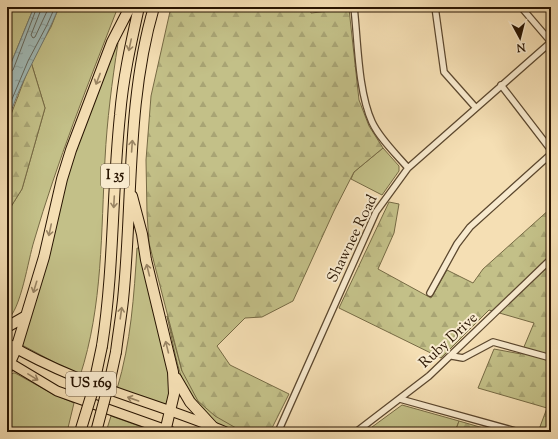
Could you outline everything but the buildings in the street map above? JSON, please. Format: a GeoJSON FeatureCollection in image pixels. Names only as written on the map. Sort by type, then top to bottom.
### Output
{"type":"FeatureCollection","features":[{"type":"Feature","properties":{"kind":"highway"},"geometry":{"type":"LineString","coordinates":[[8,364],[16,349],[44,257],[57,197],[71,150],[112,42],[130,7]]}},
{"type":"Feature","properties":{"kind":"highway","name":"I 35"},"geometry":{"type":"LineString","coordinates":[[80,432],[92,393],[102,346],[111,274],[120,114],[130,45],[139,7]]}},
{"type":"Feature","properties":{"kind":"highway","name":"I 35"},"geometry":{"type":"LineString","coordinates":[[96,432],[116,352],[123,300],[133,134],[142,61],[154,7]]}},
{"type":"Feature","properties":{"kind":"highway"},"geometry":{"type":"LineString","coordinates":[[130,185],[173,372],[174,394],[169,412],[167,431]]}},
{"type":"Feature","properties":{"kind":"highway"},"geometry":{"type":"LineString","coordinates":[[7,327],[26,316]]}},
{"type":"Feature","properties":{"kind":"highway"},"geometry":{"type":"LineString","coordinates":[[173,372],[190,402],[212,427]]}},
{"type":"Feature","properties":{"kind":"main road","name":"US 169"},"geometry":{"type":"LineString","coordinates":[[7,343],[47,365],[98,387],[226,432]]}},
{"type":"Feature","properties":{"kind":"main road","name":"US 169"},"geometry":{"type":"LineString","coordinates":[[8,364],[57,391],[167,431]]}},
{"type":"Feature","properties":{"kind":"street"},"geometry":{"type":"LineString","coordinates":[[354,7],[365,101],[372,123],[390,148],[408,168]]}},
{"type":"Feature","properties":{"kind":"street"},"geometry":{"type":"LineString","coordinates":[[435,7],[444,72],[476,108]]}},
{"type":"Feature","properties":{"kind":"street"},"geometry":{"type":"LineString","coordinates":[[521,7],[526,15],[551,42]]}},
{"type":"Feature","properties":{"kind":"street","name":"Shawnee Road"},"geometry":{"type":"LineString","coordinates":[[278,432],[376,212],[408,168],[551,42]]}},
{"type":"Feature","properties":{"kind":"street"},"geometry":{"type":"LineString","coordinates":[[501,86],[551,150]]}},
{"type":"Feature","properties":{"kind":"street"},"geometry":{"type":"LineString","coordinates":[[430,293],[456,244],[470,227],[551,154]]}},
{"type":"Feature","properties":{"kind":"street","name":"Ruby Drive"},"geometry":{"type":"LineString","coordinates":[[356,432],[400,399],[452,356],[551,260]]}},
{"type":"Feature","properties":{"kind":"street"},"geometry":{"type":"LineString","coordinates":[[452,356],[463,358],[493,342],[551,358]]}},
{"type":"Feature","properties":{"kind":"street"},"geometry":{"type":"LineString","coordinates":[[400,399],[518,432]]}},
{"type":"Feature","properties":{"kind":"green space"},"geometry":{"type":"Polygon","coordinates":[[[7,7],[34,7],[7,73],[7,7]]]}},
{"type":"Feature","properties":{"kind":"green space"},"geometry":{"type":"Polygon","coordinates":[[[59,7],[118,7],[73,123],[43,211],[20,296],[12,315],[7,320],[7,213],[22,189],[45,108],[31,62],[51,27],[59,7]]]}},
{"type":"Feature","properties":{"kind":"green space"},"geometry":{"type":"Polygon","coordinates":[[[171,7],[310,7],[311,13],[349,9],[359,100],[369,126],[383,148],[354,172],[334,211],[293,301],[262,317],[245,318],[217,346],[230,365],[289,394],[270,432],[243,432],[215,416],[198,401],[182,371],[149,243],[146,160],[151,96],[171,7]]]}},
{"type":"Feature","properties":{"kind":"green space"},"geometry":{"type":"Polygon","coordinates":[[[118,43],[107,130],[100,268],[97,296],[88,350],[80,376],[22,345],[67,174],[115,44],[118,43]]]}},
{"type":"Feature","properties":{"kind":"green space"},"geometry":{"type":"Polygon","coordinates":[[[31,62],[45,108],[22,189],[7,213],[7,125],[31,62]]]}},
{"type":"Feature","properties":{"kind":"green space"},"geometry":{"type":"Polygon","coordinates":[[[383,148],[399,166],[399,171],[382,195],[351,179],[354,172],[383,148]]]}},
{"type":"Feature","properties":{"kind":"green space"},"geometry":{"type":"Polygon","coordinates":[[[389,202],[399,204],[394,233],[378,269],[431,298],[447,270],[473,283],[483,269],[551,208],[551,432],[538,432],[547,408],[478,388],[494,349],[521,354],[534,323],[489,310],[441,358],[339,308],[389,202]]]}},
{"type":"Feature","properties":{"kind":"green space"},"geometry":{"type":"Polygon","coordinates":[[[137,248],[140,248],[170,380],[170,394],[164,405],[117,389],[129,336],[137,248]]]}},
{"type":"Feature","properties":{"kind":"green space"},"geometry":{"type":"Polygon","coordinates":[[[167,316],[182,371],[243,432],[233,431],[214,422],[197,407],[191,398],[186,389],[175,356],[167,316]]]}},
{"type":"Feature","properties":{"kind":"green space"},"geometry":{"type":"Polygon","coordinates":[[[13,373],[74,403],[67,432],[7,432],[7,392],[10,377],[13,373]]]}},
{"type":"Feature","properties":{"kind":"green space"},"geometry":{"type":"Polygon","coordinates":[[[402,405],[459,421],[455,432],[373,432],[372,427],[402,405]]]}},
{"type":"Feature","properties":{"kind":"green space"},"geometry":{"type":"Polygon","coordinates":[[[111,416],[156,432],[106,432],[111,416]]]}},
{"type":"Feature","properties":{"kind":"green space"},"geometry":{"type":"Polygon","coordinates":[[[459,421],[497,432],[455,432],[459,421]]]}},
{"type":"Feature","properties":{"kind":"water"},"geometry":{"type":"Polygon","coordinates":[[[34,7],[59,7],[24,80],[7,125],[7,73],[34,7]]]}}]}
